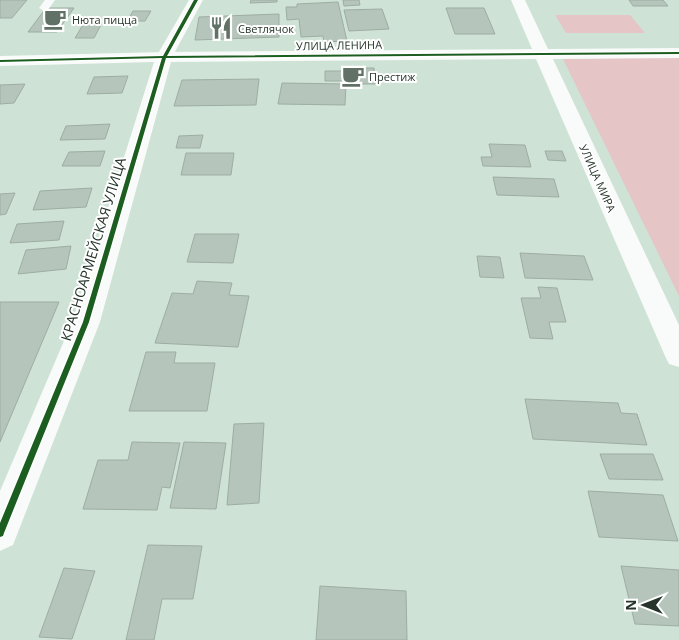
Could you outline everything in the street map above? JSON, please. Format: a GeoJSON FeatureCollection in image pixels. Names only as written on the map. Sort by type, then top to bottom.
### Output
{"type":"FeatureCollection","features":[{"type":"Feature","properties":{"kind":"street","name":"КРАСНОАРМЕЙСКАЯ УЛИЦА"},"geometry":{"type":"LineString","coordinates":[[0,532],[86,322],[164,57],[196,0]]}},
{"type":"Feature","properties":{"kind":"street","name":"УЛИЦА МИРА"},"geometry":{"type":"LineString","coordinates":[[518,0],[679,356]]}},
{"type":"Feature","properties":{"kind":"street","name":"УЛИЦА ЛЕНИНА"},"geometry":{"type":"LineString","coordinates":[[0,61],[164,57],[679,52]]}},
{"type":"Feature","properties":{"kind":"shaded area"},"geometry":{"type":"Polygon","coordinates":[[[555,15],[630,15],[645,33],[566,33],[555,15]]]}},
{"type":"Feature","properties":{"kind":"shaded area"},"geometry":{"type":"Polygon","coordinates":[[[679,57],[679,296],[563,59],[679,57]]]}},
{"type":"Feature","properties":{"kind":"building"},"geometry":{"type":"Polygon","coordinates":[[[0,0],[27,0],[12,18],[0,18],[0,0]]]}},
{"type":"Feature","properties":{"kind":"building"},"geometry":{"type":"Polygon","coordinates":[[[251,0],[277,0],[277,2],[250,3],[251,0]]]}},
{"type":"Feature","properties":{"kind":"building"},"geometry":{"type":"Polygon","coordinates":[[[343,0],[359,0],[360,5],[344,6],[343,0]]]}},
{"type":"Feature","properties":{"kind":"building"},"geometry":{"type":"Polygon","coordinates":[[[629,0],[663,0],[668,6],[633,6],[629,0]]]}},
{"type":"Feature","properties":{"kind":"building"},"geometry":{"type":"Polygon","coordinates":[[[338,2],[347,41],[324,42],[323,36],[301,37],[299,19],[287,20],[286,7],[297,7],[297,4],[338,2]]]}},
{"type":"Feature","properties":{"kind":"building"},"geometry":{"type":"Polygon","coordinates":[[[46,8],[74,8],[57,32],[28,32],[46,8]]]}},
{"type":"Feature","properties":{"kind":"building"},"geometry":{"type":"Polygon","coordinates":[[[446,8],[484,8],[495,34],[455,34],[446,8]]]}},
{"type":"Feature","properties":{"kind":"building"},"geometry":{"type":"Polygon","coordinates":[[[382,9],[389,29],[349,31],[344,10],[382,9]]]}},
{"type":"Feature","properties":{"kind":"building"},"geometry":{"type":"Polygon","coordinates":[[[133,11],[151,11],[145,21],[127,21],[133,11]]]}},
{"type":"Feature","properties":{"kind":"building"},"geometry":{"type":"Polygon","coordinates":[[[279,14],[279,37],[195,40],[199,17],[279,14]]]}},
{"type":"Feature","properties":{"kind":"building"},"geometry":{"type":"Polygon","coordinates":[[[84,23],[102,23],[94,38],[75,38],[84,23]]]}},
{"type":"Feature","properties":{"kind":"building"},"geometry":{"type":"Polygon","coordinates":[[[354,68],[374,68],[375,84],[354,84],[355,81],[325,81],[325,71],[354,71],[354,68]]]}},
{"type":"Feature","properties":{"kind":"building"},"geometry":{"type":"Polygon","coordinates":[[[128,76],[122,93],[87,94],[94,77],[128,76]]]}},
{"type":"Feature","properties":{"kind":"building"},"geometry":{"type":"Polygon","coordinates":[[[259,79],[256,105],[174,106],[182,80],[259,79]]]}},
{"type":"Feature","properties":{"kind":"building"},"geometry":{"type":"Polygon","coordinates":[[[282,83],[346,84],[345,105],[278,104],[282,83]]]}},
{"type":"Feature","properties":{"kind":"building"},"geometry":{"type":"Polygon","coordinates":[[[25,84],[14,103],[0,104],[0,85],[25,84]]]}},
{"type":"Feature","properties":{"kind":"building"},"geometry":{"type":"Polygon","coordinates":[[[110,124],[105,139],[60,140],[66,126],[110,124]]]}},
{"type":"Feature","properties":{"kind":"building"},"geometry":{"type":"Polygon","coordinates":[[[203,135],[200,148],[176,148],[179,136],[203,135]]]}},
{"type":"Feature","properties":{"kind":"building"},"geometry":{"type":"Polygon","coordinates":[[[489,144],[525,145],[531,167],[483,166],[481,157],[492,157],[489,144]]]}},
{"type":"Feature","properties":{"kind":"building"},"geometry":{"type":"Polygon","coordinates":[[[105,151],[100,166],[62,166],[69,152],[105,151]]]}},
{"type":"Feature","properties":{"kind":"building"},"geometry":{"type":"Polygon","coordinates":[[[545,151],[562,151],[566,161],[548,160],[545,151]]]}},
{"type":"Feature","properties":{"kind":"building"},"geometry":{"type":"Polygon","coordinates":[[[186,153],[234,153],[231,175],[181,175],[186,153]]]}},
{"type":"Feature","properties":{"kind":"building"},"geometry":{"type":"Polygon","coordinates":[[[493,177],[554,179],[559,197],[497,195],[493,177]]]}},
{"type":"Feature","properties":{"kind":"building"},"geometry":{"type":"Polygon","coordinates":[[[92,188],[86,207],[33,210],[40,191],[92,188]]]}},
{"type":"Feature","properties":{"kind":"building"},"geometry":{"type":"Polygon","coordinates":[[[15,193],[6,214],[0,215],[0,194],[15,193]]]}},
{"type":"Feature","properties":{"kind":"building"},"geometry":{"type":"Polygon","coordinates":[[[64,221],[59,240],[10,243],[17,224],[64,221]]]}},
{"type":"Feature","properties":{"kind":"building"},"geometry":{"type":"Polygon","coordinates":[[[195,234],[239,234],[233,263],[187,262],[195,234]]]}},
{"type":"Feature","properties":{"kind":"building"},"geometry":{"type":"Polygon","coordinates":[[[71,246],[66,269],[18,274],[26,250],[71,246]]]}},
{"type":"Feature","properties":{"kind":"building"},"geometry":{"type":"Polygon","coordinates":[[[520,253],[584,256],[593,280],[525,278],[520,253]]]}},
{"type":"Feature","properties":{"kind":"building"},"geometry":{"type":"Polygon","coordinates":[[[477,256],[500,257],[504,278],[480,277],[477,256]]]}},
{"type":"Feature","properties":{"kind":"building"},"geometry":{"type":"Polygon","coordinates":[[[197,281],[232,283],[229,295],[249,296],[238,347],[155,343],[172,293],[193,294],[197,281]]]}},
{"type":"Feature","properties":{"kind":"building"},"geometry":{"type":"Polygon","coordinates":[[[538,287],[557,288],[566,322],[549,322],[553,339],[530,338],[521,298],[541,298],[538,287]]]}},
{"type":"Feature","properties":{"kind":"building"},"geometry":{"type":"Polygon","coordinates":[[[0,302],[59,302],[0,442],[0,302]]]}},
{"type":"Feature","properties":{"kind":"building"},"geometry":{"type":"Polygon","coordinates":[[[146,352],[176,352],[174,363],[215,363],[207,411],[129,411],[146,352]]]}},
{"type":"Feature","properties":{"kind":"building"},"geometry":{"type":"Polygon","coordinates":[[[525,399],[618,403],[621,413],[637,414],[647,445],[533,439],[525,399]]]}},
{"type":"Feature","properties":{"kind":"building"},"geometry":{"type":"Polygon","coordinates":[[[264,423],[259,503],[227,505],[234,424],[264,423]]]}},
{"type":"Feature","properties":{"kind":"building"},"geometry":{"type":"Polygon","coordinates":[[[132,442],[180,443],[170,488],[162,487],[157,510],[83,509],[98,460],[128,460],[132,442]]]}},
{"type":"Feature","properties":{"kind":"building"},"geometry":{"type":"Polygon","coordinates":[[[184,442],[226,443],[216,509],[170,508],[184,442]]]}},
{"type":"Feature","properties":{"kind":"building"},"geometry":{"type":"Polygon","coordinates":[[[600,454],[653,454],[663,480],[609,479],[600,454]]]}},
{"type":"Feature","properties":{"kind":"building"},"geometry":{"type":"Polygon","coordinates":[[[588,491],[663,495],[678,541],[599,537],[588,491]]]}},
{"type":"Feature","properties":{"kind":"building"},"geometry":{"type":"Polygon","coordinates":[[[148,545],[202,546],[193,599],[162,599],[154,640],[126,640],[148,545]]]}},
{"type":"Feature","properties":{"kind":"building"},"geometry":{"type":"Polygon","coordinates":[[[621,566],[679,570],[679,626],[635,624],[621,566]]]}},
{"type":"Feature","properties":{"kind":"building"},"geometry":{"type":"Polygon","coordinates":[[[64,568],[95,571],[72,639],[39,637],[64,568]]]}},
{"type":"Feature","properties":{"kind":"building"},"geometry":{"type":"Polygon","coordinates":[[[320,586],[406,591],[407,640],[316,640],[320,586]]]}},
{"type":"Feature","properties":{"kind":"cycle path"},"geometry":{"type":"LineString","coordinates":[[0,533],[86,322],[164,57],[196,0]]}},
{"type":"Feature","properties":{"kind":"cycle path"},"geometry":{"type":"LineString","coordinates":[[0,61],[164,57],[679,53]]}},
{"type":"Feature","properties":{"kind":"place","name":"Нюта пицца"},"geometry":{"type":"Point","coordinates":[55,19]}},
{"type":"Feature","properties":{"kind":"place","name":"Светлячок"},"geometry":{"type":"Point","coordinates":[221,28]}},
{"type":"Feature","properties":{"kind":"place","name":"Престиж"},"geometry":{"type":"Point","coordinates":[353,76]}}]}
